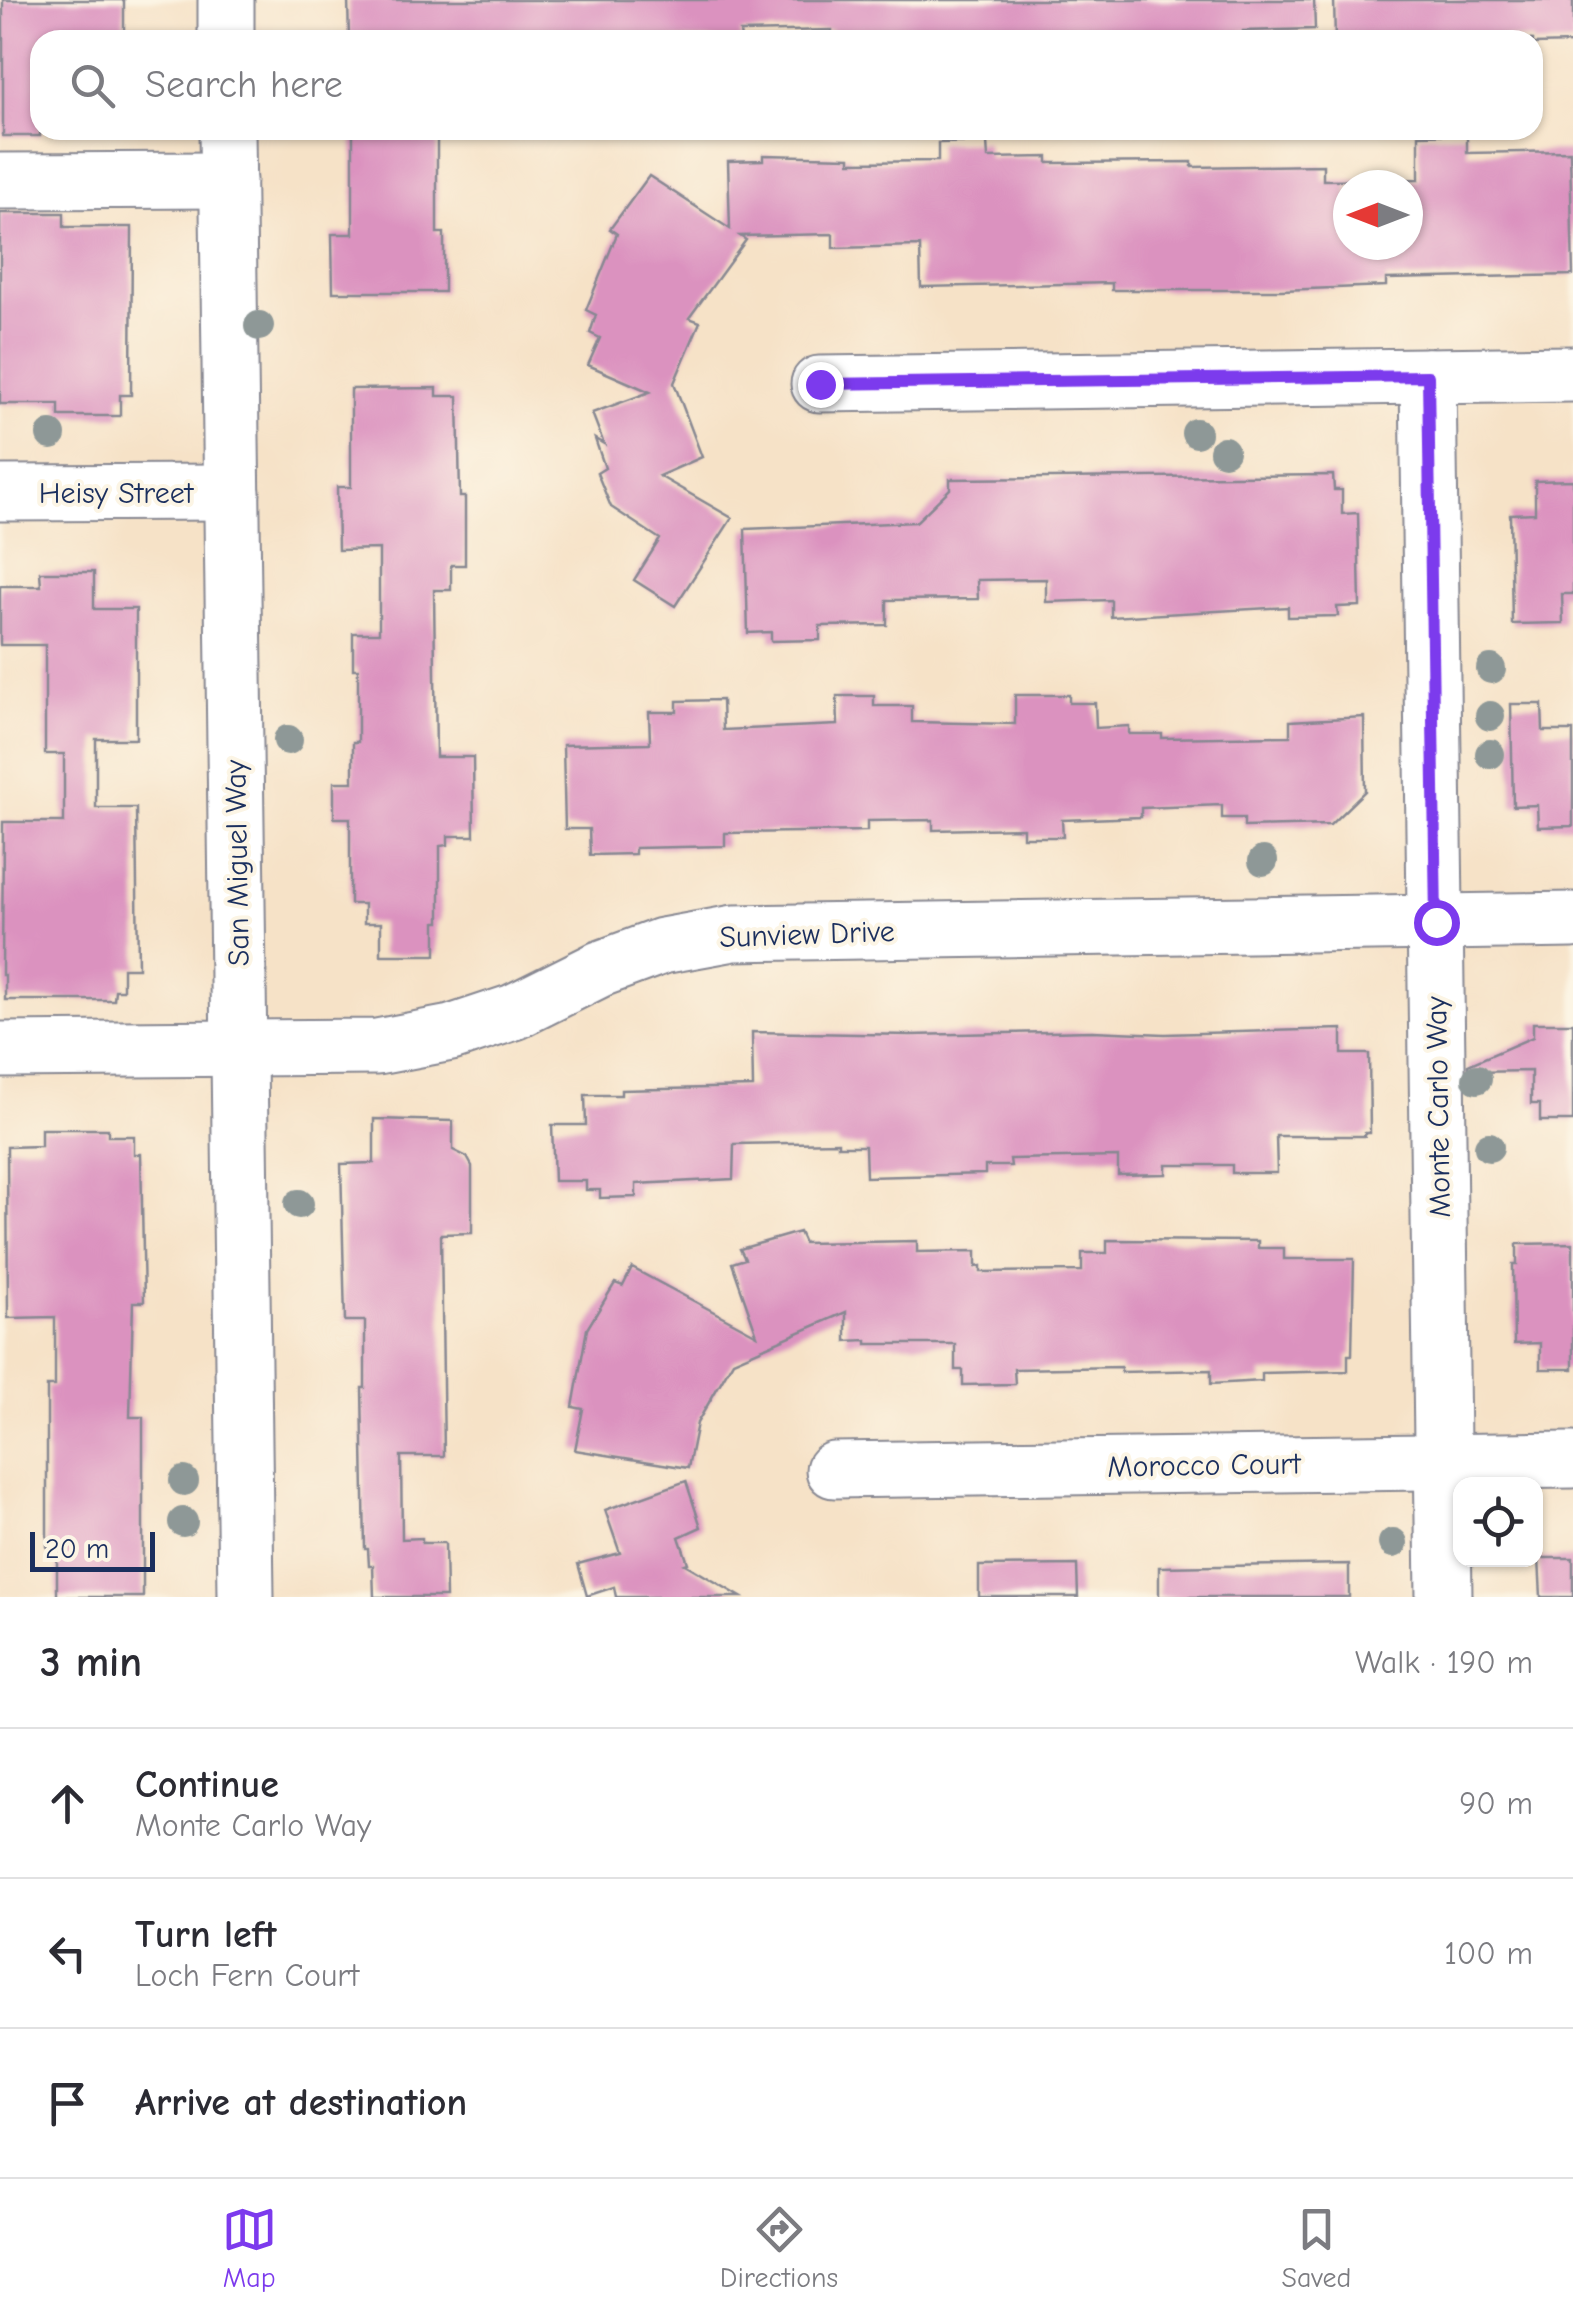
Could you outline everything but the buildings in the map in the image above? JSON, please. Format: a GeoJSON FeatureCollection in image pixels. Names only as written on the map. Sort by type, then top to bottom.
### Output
{"type":"FeatureCollection","features":[{"type":"Feature","properties":{"kind":"street"},"geometry":{"type":"LineString","coordinates":[[226,0],[226,30]]}},
{"type":"Feature","properties":{"kind":"street"},"geometry":{"type":"LineString","coordinates":[[0,182],[228,155]]}},
{"type":"Feature","properties":{"kind":"street","name":"San Miguel Way"},"geometry":{"type":"LineString","coordinates":[[228,155],[246,1597]]}},
{"type":"Feature","properties":{"kind":"street"},"geometry":{"type":"LineString","coordinates":[[820,384],[1573,374]]}},
{"type":"Feature","properties":{"kind":"street","name":"Monte Carlo Way"},"geometry":{"type":"LineString","coordinates":[[1428,376],[1444,1597]]}},
{"type":"Feature","properties":{"kind":"street","name":"Heisy Street"},"geometry":{"type":"LineString","coordinates":[[0,493],[232,492]]}},
{"type":"Feature","properties":{"kind":"street","name":"Sunview Drive"},"geometry":{"type":"LineString","coordinates":[[0,1050],[377,1046],[451,1034],[514,1012],[600,969],[662,946],[734,932],[1573,920]]}},
{"type":"Feature","properties":{"kind":"street","name":"Morocco Court"},"geometry":{"type":"LineString","coordinates":[[834,1470],[1573,1460]]}},
{"type":"Feature","properties":{"kind":"route"},"geometry":{"type":"LineString","coordinates":[[820,384],[1428,376],[1436,922]]}}]}
